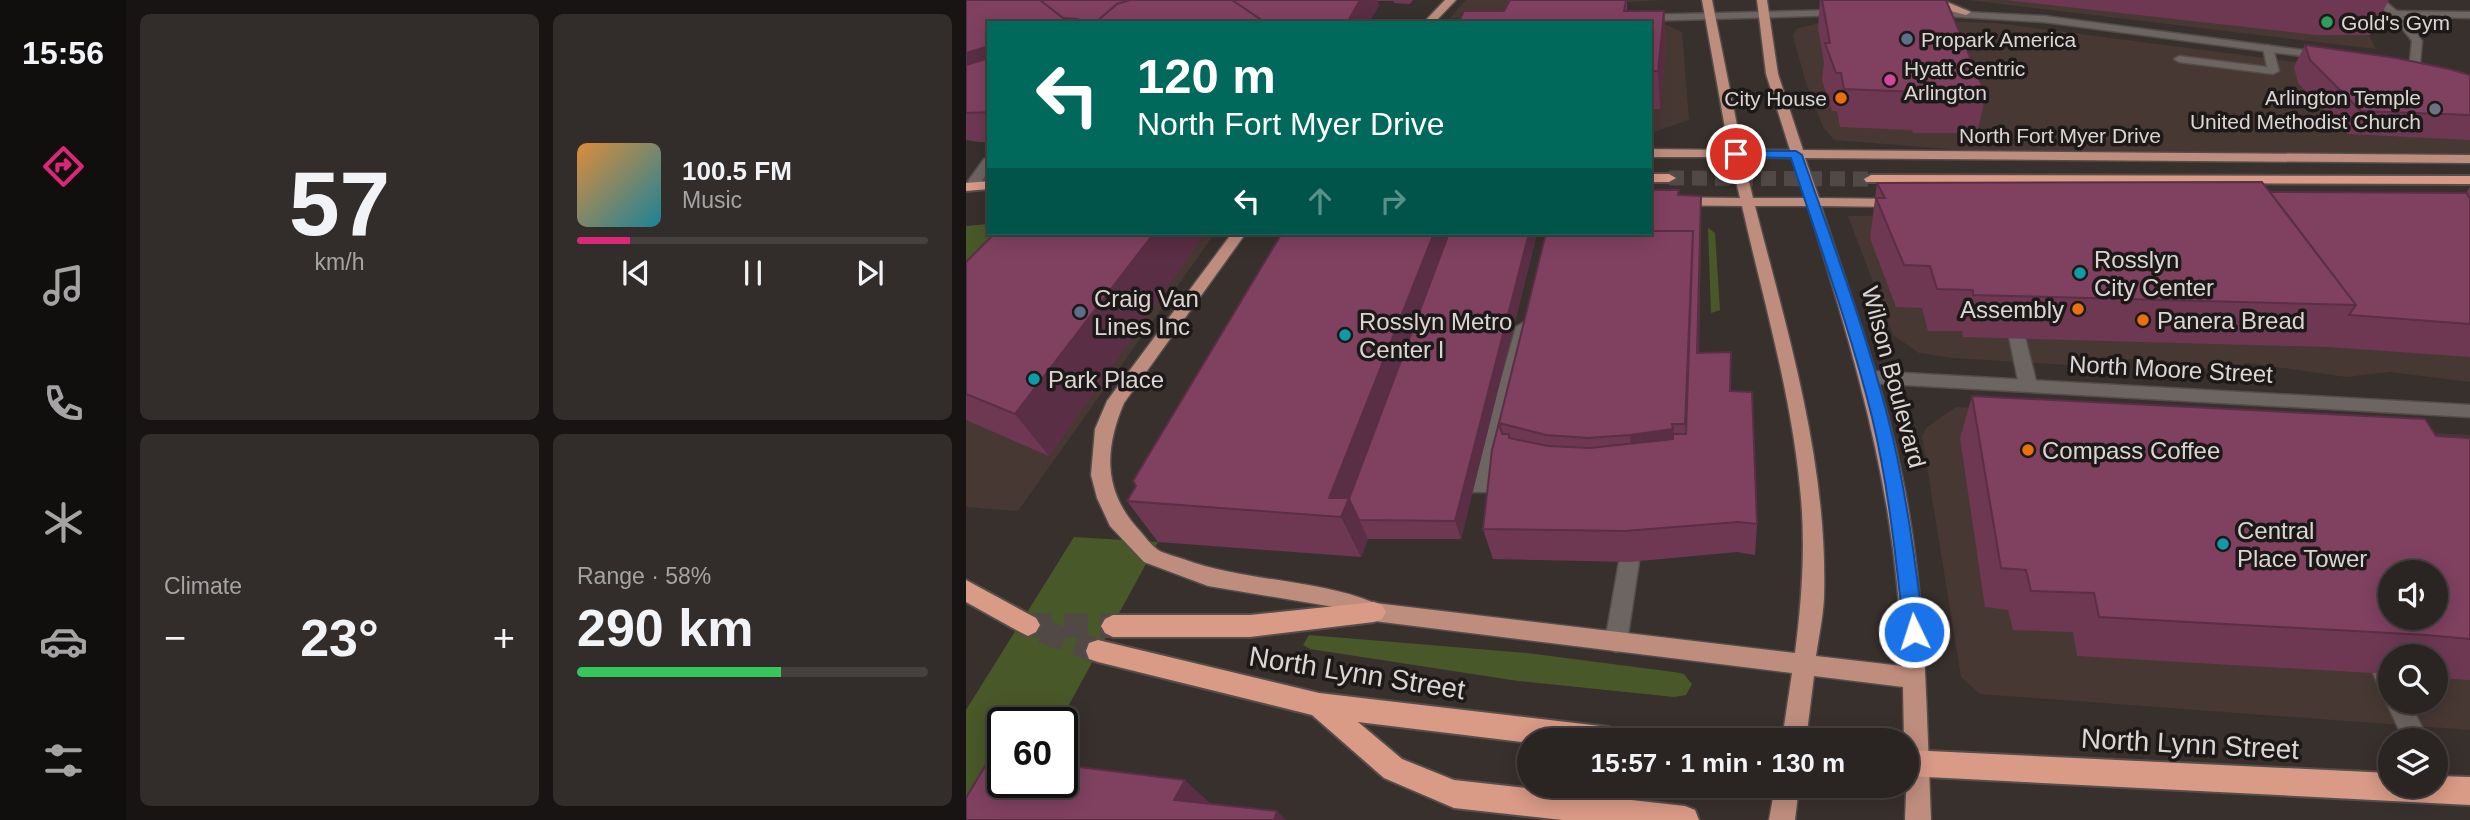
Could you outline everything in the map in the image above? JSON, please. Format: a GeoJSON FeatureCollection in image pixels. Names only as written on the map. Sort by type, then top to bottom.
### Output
{"type":"FeatureCollection","features":[{"type":"Feature","properties":{"kind":"highway"},"geometry":{"type":"LineString","coordinates":[[1652,178],[1669,178]]}},
{"type":"Feature","properties":{"kind":"highway","name":"North Fort Myer Drive"},"geometry":{"type":"LineString","coordinates":[[1871,179],[2470,180]]}},
{"type":"Feature","properties":{"kind":"highway"},"geometry":{"type":"LineString","coordinates":[[968,186],[987,185]]}},
{"type":"Feature","properties":{"kind":"highway"},"geometry":{"type":"LineString","coordinates":[[966,590],[1028,625]]}},
{"type":"Feature","properties":{"kind":"highway"},"geometry":{"type":"LineString","coordinates":[[1113,626],[1251,626],[1374,612]]}},
{"type":"Feature","properties":{"kind":"highway","name":"North Lynn Street"},"geometry":{"type":"LineString","coordinates":[[1098,651],[1319,705],[1517,729]]}},
{"type":"Feature","properties":{"kind":"highway"},"geometry":{"type":"LineString","coordinates":[[1319,705],[1393,769],[1454,794],[1685,820]]}},
{"type":"Feature","properties":{"kind":"highway","name":"North Lynn Street"},"geometry":{"type":"LineString","coordinates":[[1919,764],[2378,784]]}},
{"type":"Feature","properties":{"kind":"highway","name":"North Lynn Street"},"geometry":{"type":"LineString","coordinates":[[2448,788],[2470,791]]}},
{"type":"Feature","properties":{"kind":"main road"},"geometry":{"type":"LineString","coordinates":[[1430,21],[1451,0]]}},
{"type":"Feature","properties":{"kind":"main road"},"geometry":{"type":"LineString","coordinates":[[1707,0],[1736,154],[1790,374],[1809,479],[1814,568],[1806,664],[1796,728]]}},
{"type":"Feature","properties":{"kind":"main road","name":"Wilson Boulevard"},"geometry":{"type":"LineString","coordinates":[[1762,0],[1772,74],[1869,377],[1900,517],[1912,610],[1916,678],[1914,728]]}},
{"type":"Feature","properties":{"kind":"main road"},"geometry":{"type":"LineString","coordinates":[[1914,0],[1947,5],[1966,12]]}},
{"type":"Feature","properties":{"kind":"main road","name":"North Fort Myer Drive"},"geometry":{"type":"LineString","coordinates":[[1652,153],[2470,159]]}},
{"type":"Feature","properties":{"kind":"main road"},"geometry":{"type":"LineString","coordinates":[[1652,201],[1908,203]]}},
{"type":"Feature","properties":{"kind":"main road"},"geometry":{"type":"LineString","coordinates":[[1238,235],[1116,401],[1104,429],[1100,475],[1107,499],[1117,520],[1151,556],[1208,577],[1342,599],[1374,612],[1916,678]]}},
{"type":"Feature","properties":{"kind":"main road"},"geometry":{"type":"LineString","coordinates":[[1782,820],[1785,798]]}},
{"type":"Feature","properties":{"kind":"main road","name":"Wilson Boulevard"},"geometry":{"type":"LineString","coordinates":[[1916,798],[1918,820]]}},
{"type":"Feature","properties":{"kind":"street"},"geometry":{"type":"LineString","coordinates":[[2378,0],[2395,14],[2417,41],[2421,72],[2401,68]]}},
{"type":"Feature","properties":{"kind":"street"},"geometry":{"type":"LineString","coordinates":[[1917,12],[1966,12],[2044,19],[2333,57]]}},
{"type":"Feature","properties":{"kind":"street"},"geometry":{"type":"LineString","coordinates":[[1628,18],[1854,13]]}},
{"type":"Feature","properties":{"kind":"street"},"geometry":{"type":"LineString","coordinates":[[2395,14],[2470,15]]}},
{"type":"Feature","properties":{"kind":"street"},"geometry":{"type":"LineString","coordinates":[[2179,59],[2273,71],[2268,48]]}},
{"type":"Feature","properties":{"kind":"street"},"geometry":{"type":"LineString","coordinates":[[968,186],[987,164]]}},
{"type":"Feature","properties":{"kind":"street"},"geometry":{"type":"LineString","coordinates":[[1479,487],[1528,313]]}},
{"type":"Feature","properties":{"kind":"street"},"geometry":{"type":"LineString","coordinates":[[2017,337],[2028,385]]}},
{"type":"Feature","properties":{"kind":"street","name":"North Moore Street"},"geometry":{"type":"LineString","coordinates":[[1869,377],[2470,411]]}},
{"type":"Feature","properties":{"kind":"street"},"geometry":{"type":"LineString","coordinates":[[2250,398],[2262,420]]}},
{"type":"Feature","properties":{"kind":"street"},"geometry":{"type":"LineString","coordinates":[[1616,642],[1629,562]]}},
{"type":"Feature","properties":{"kind":"shaded area"},"geometry":{"type":"Polygon","coordinates":[[[1466,0],[1664,0],[1507,9],[1449,19],[1466,0]]]}},
{"type":"Feature","properties":{"kind":"shaded area"},"geometry":{"type":"Polygon","coordinates":[[[1968,0],[2336,0],[2364,27],[2376,49],[1968,0]]]}},
{"type":"Feature","properties":{"kind":"shaded area"},"geometry":{"type":"Polygon","coordinates":[[[1880,20],[1995,23],[2388,74],[2470,96],[2470,155],[2206,162],[1962,150],[1834,140],[1823,127],[1806,83],[1793,36],[1796,29],[1822,22],[1880,20]]]}},
{"type":"Feature","properties":{"kind":"shaded area"},"geometry":{"type":"Polygon","coordinates":[[[1652,25],[1667,25],[1682,32],[1689,120],[1654,132],[1652,25]]]}},
{"type":"Feature","properties":{"kind":"shaded area"},"geometry":{"type":"Polygon","coordinates":[[[2470,210],[2470,382],[2390,372],[2346,377],[2249,363],[2244,363],[2238,373],[2130,359],[2101,367],[1953,358],[1919,353],[1893,335],[1848,216],[2470,210]]]}},
{"type":"Feature","properties":{"kind":"shaded area","name":"Park Place"},"geometry":{"type":"Polygon","coordinates":[[[1030,235],[1214,235],[1018,511],[966,507],[966,327],[1030,235]]]}},
{"type":"Feature","properties":{"kind":"shaded area","name":"Central Place Tower"},"geometry":{"type":"Polygon","coordinates":[[[1956,407],[2470,435],[2470,730],[1980,694],[1961,677],[1922,436],[1927,427],[1956,407]]]}},
{"type":"Feature","properties":{"kind":"green space"},"geometry":{"type":"Polygon","coordinates":[[[987,224],[987,235],[1021,235],[966,293],[966,226],[987,224]]]}},
{"type":"Feature","properties":{"kind":"green space"},"geometry":{"type":"Polygon","coordinates":[[[1708,228],[1715,233],[1720,310],[1711,313],[1708,228]]]}},
{"type":"Feature","properties":{"kind":"green space"},"geometry":{"type":"Polygon","coordinates":[[[1074,537],[1158,542],[1068,707],[987,707],[987,798],[966,820],[966,710],[1074,537]]]}},
{"type":"Feature","properties":{"kind":"green space"},"geometry":{"type":"Polygon","coordinates":[[[1309,635],[1527,653],[1674,672],[1684,674],[1692,684],[1686,695],[1674,697],[1518,681],[1310,649],[1303,645],[1309,635]]]}},
{"type":"Feature","properties":{"kind":"building"},"geometry":{"type":"Polygon","coordinates":[[[966,0],[1040,0],[1063,18],[1077,19],[987,21],[987,47],[966,53],[966,0]]]}},
{"type":"Feature","properties":{"kind":"building"},"geometry":{"type":"Polygon","coordinates":[[[1040,0],[1130,0],[1117,4],[1097,21],[1063,18],[1040,0]]]}},
{"type":"Feature","properties":{"kind":"building"},"geometry":{"type":"Polygon","coordinates":[[[1130,0],[1232,0],[1263,21],[1097,21],[1117,4],[1130,0]]]}},
{"type":"Feature","properties":{"kind":"building"},"geometry":{"type":"Polygon","coordinates":[[[1232,0],[1360,0],[1348,21],[1263,21],[1232,0]]]}},
{"type":"Feature","properties":{"kind":"building"},"geometry":{"type":"Polygon","coordinates":[[[1510,0],[1626,0],[1624,11],[1664,11],[1658,71],[1652,71],[1652,21],[1459,21],[1464,11],[1504,11],[1510,0]]]}},
{"type":"Feature","properties":{"kind":"building"},"geometry":{"type":"Polygon","coordinates":[[[1822,0],[1946,0],[1986,95],[1920,95],[1918,92],[1844,89],[1841,73],[1836,73],[1825,43],[1830,43],[1822,0]]]}},
{"type":"Feature","properties":{"kind":"building"},"geometry":{"type":"Polygon","coordinates":[[[2305,45],[2396,58],[2470,75],[2470,115],[2361,111],[2310,60],[2305,45]]]}},
{"type":"Feature","properties":{"kind":"building"},"geometry":{"type":"Polygon","coordinates":[[[987,59],[987,112],[966,113],[966,65],[987,59]]]}},
{"type":"Feature","properties":{"kind":"building"},"geometry":{"type":"Polygon","coordinates":[[[2262,182],[2356,305],[1973,295],[1973,290],[1937,289],[1930,266],[1904,265],[1876,198],[1885,198],[1877,183],[2262,182]]]}},
{"type":"Feature","properties":{"kind":"building"},"geometry":{"type":"Polygon","coordinates":[[[1652,190],[1679,190],[1678,195],[1701,196],[1697,353],[1731,352],[1730,391],[1752,392],[1757,524],[1738,522],[1625,531],[1483,529],[1492,450],[1499,423],[1502,434],[1509,434],[1509,438],[1548,446],[1590,448],[1673,439],[1673,434],[1686,434],[1693,231],[1652,231],[1652,190]]]}},
{"type":"Feature","properties":{"kind":"building"},"geometry":{"type":"Polygon","coordinates":[[[2270,192],[2466,193],[2470,198],[2470,324],[2349,315],[2356,305],[2270,192]]]}},
{"type":"Feature","properties":{"kind":"building"},"geometry":{"type":"Polygon","coordinates":[[[1652,231],[1693,231],[1685,424],[1672,424],[1673,429],[1588,438],[1546,435],[1499,423],[1546,235],[1652,235],[1652,231]]]}},
{"type":"Feature","properties":{"kind":"building"},"geometry":{"type":"Polygon","coordinates":[[[993,235],[1152,235],[1015,414],[966,394],[966,262],[993,235]]]}},
{"type":"Feature","properties":{"kind":"building","name":"Rosslyn Metro Center I"},"geometry":{"type":"Polygon","coordinates":[[[1281,235],[1433,235],[1329,498],[1349,498],[1341,517],[1127,501],[1136,486],[1133,481],[1281,235]]]}},
{"type":"Feature","properties":{"kind":"building"},"geometry":{"type":"Polygon","coordinates":[[[1448,235],[1528,235],[1455,521],[1359,520],[1349,499],[1448,235]]]}},
{"type":"Feature","properties":{"kind":"building","name":"Central Place Tower"},"geometry":{"type":"Polygon","coordinates":[[[1972,396],[2425,419],[2436,436],[2470,438],[2470,639],[2099,617],[2094,593],[2031,591],[2026,570],[2001,568],[1972,396]]]}},
{"type":"Feature","properties":{"kind":"building"},"geometry":{"type":"Polygon","coordinates":[[[987,763],[987,798],[1078,798],[1078,767],[1185,780],[1174,800],[1277,811],[1274,820],[966,820],[966,798],[987,763]]]}},
{"type":"Feature","properties":{"kind":"tunnel"},"geometry":{"type":"LineString","coordinates":[[1669,178],[1871,179]]}},
{"type":"Feature","properties":{"kind":"tunnel"},"geometry":{"type":"LineString","coordinates":[[1028,625],[1113,626]]}},
{"type":"Feature","properties":{"kind":"tunnel"},"geometry":{"type":"LineString","coordinates":[[1042,631],[1098,651]]}},
{"type":"Feature","properties":{"kind":"place","name":"Gold's Gym"},"geometry":{"type":"Point","coordinates":[2327,22]}},
{"type":"Feature","properties":{"kind":"place","name":"Propark America"},"geometry":{"type":"Point","coordinates":[1907,39]}},
{"type":"Feature","properties":{"kind":"place","name":"Hyatt Centric Arlington"},"geometry":{"type":"Point","coordinates":[1890,80]}},
{"type":"Feature","properties":{"kind":"place","name":"City House"},"geometry":{"type":"Point","coordinates":[1841,98]}},
{"type":"Feature","properties":{"kind":"place","name":"Arlington Temple United Methodist Church"},"geometry":{"type":"Point","coordinates":[2435,109]}},
{"type":"Feature","properties":{"kind":"place","name":"Rosslyn City Center"},"geometry":{"type":"Point","coordinates":[2080,273]}},
{"type":"Feature","properties":{"kind":"place","name":"Assembly"},"geometry":{"type":"Point","coordinates":[2078,309]}},
{"type":"Feature","properties":{"kind":"place","name":"Craig Van Lines Inc"},"geometry":{"type":"Point","coordinates":[1080,312]}},
{"type":"Feature","properties":{"kind":"place","name":"Panera Bread"},"geometry":{"type":"Point","coordinates":[2143,320]}},
{"type":"Feature","properties":{"kind":"place","name":"Rosslyn Metro Center I"},"geometry":{"type":"Point","coordinates":[1345,335]}},
{"type":"Feature","properties":{"kind":"place","name":"Park Place"},"geometry":{"type":"Point","coordinates":[1034,379]}},
{"type":"Feature","properties":{"kind":"place","name":"Compass Coffee"},"geometry":{"type":"Point","coordinates":[2028,450]}},
{"type":"Feature","properties":{"kind":"place","name":"Central Place Tower"},"geometry":{"type":"Point","coordinates":[2223,544]}},
{"type":"Feature","properties":{"kind":"route"},"geometry":{"type":"LineString","coordinates":[[1736,154],[1796,155],[1856,332],[1880,418],[1900,517],[1914,632]]}}]}
